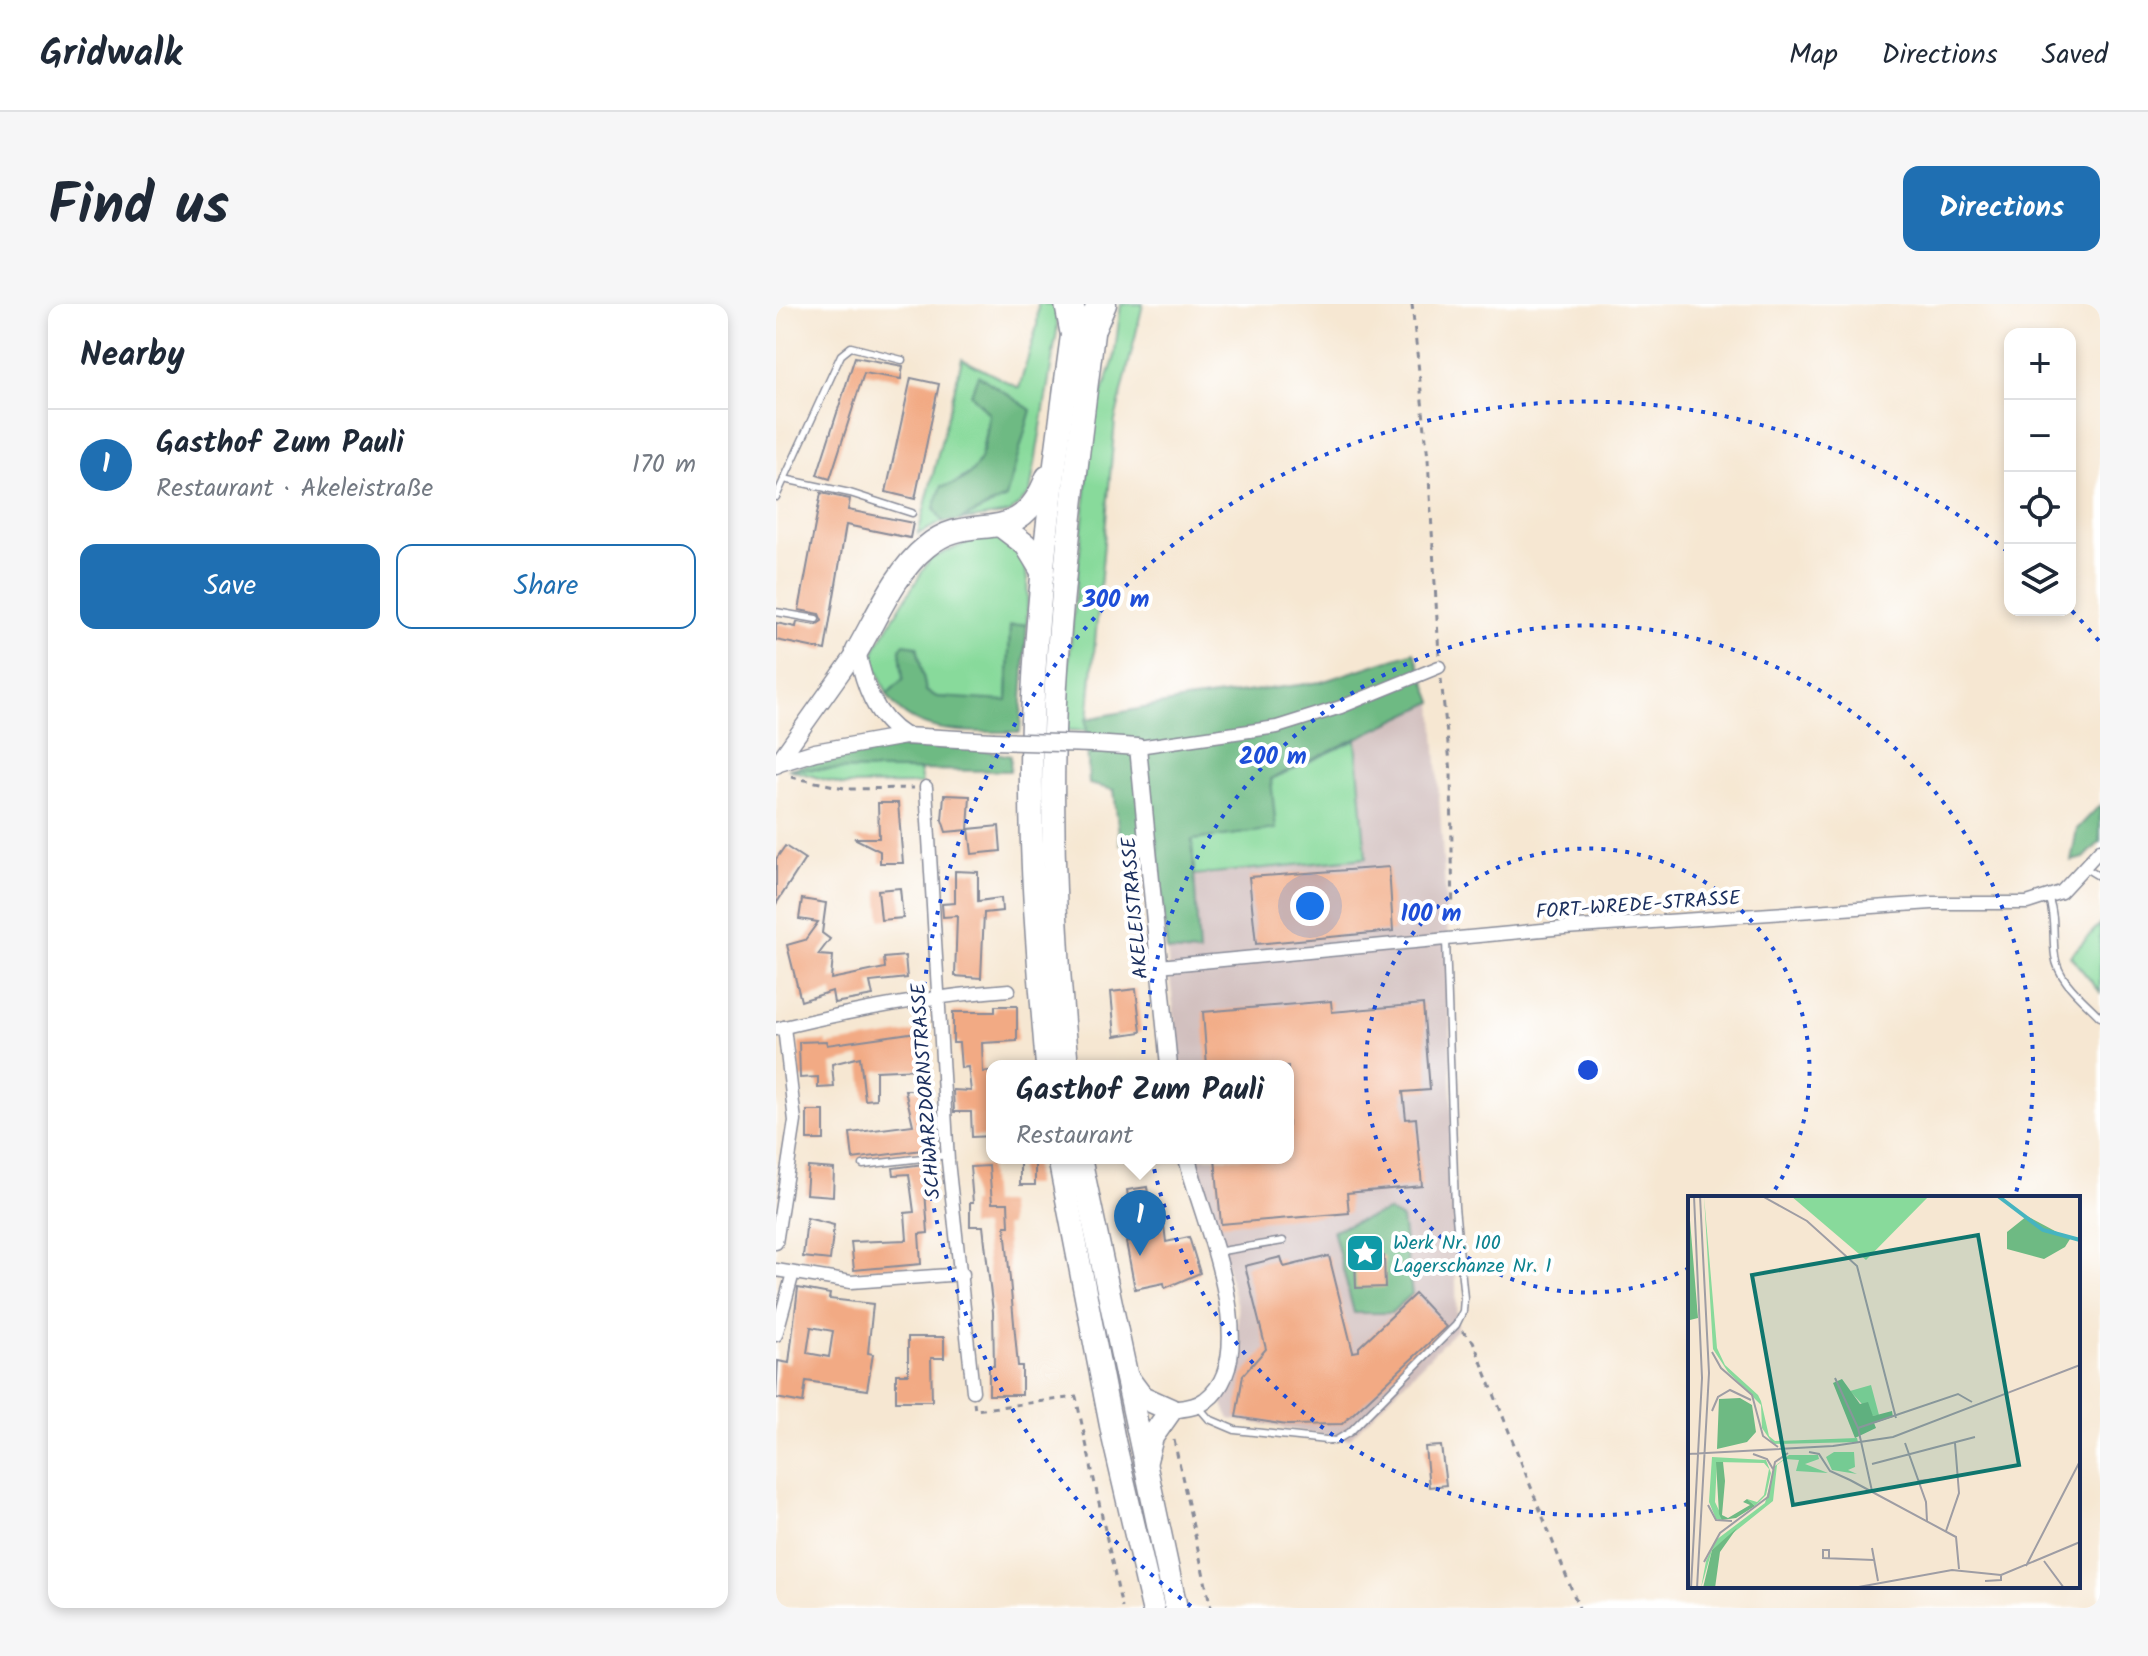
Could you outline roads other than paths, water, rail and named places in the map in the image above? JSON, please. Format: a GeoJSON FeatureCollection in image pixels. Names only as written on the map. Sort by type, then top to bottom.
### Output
{"type":"FeatureCollection","features":[{"type":"Feature","properties":{"kind":"highway"},"geometry":{"type":"LineString","coordinates":[[1067,304],[1088,320]]}},
{"type":"Feature","properties":{"kind":"highway"},"geometry":{"type":"LineString","coordinates":[[1066,1060],[1056,934],[1055,701],[1088,320],[1076,304]]}},
{"type":"Feature","properties":{"kind":"highway"},"geometry":{"type":"LineString","coordinates":[[857,651],[906,568],[925,547],[961,530],[1001,526],[1015,521],[1036,504],[1058,442],[1088,320],[1104,304]]}},
{"type":"Feature","properties":{"kind":"highway"},"geometry":{"type":"LineString","coordinates":[[1047,1060],[1033,873],[1031,767],[1043,573],[1058,442]]}},
{"type":"Feature","properties":{"kind":"highway"},"geometry":{"type":"LineString","coordinates":[[1001,526],[1026,545],[1043,573]]}},
{"type":"Feature","properties":{"kind":"highway"},"geometry":{"type":"LineString","coordinates":[[1060,1164],[1114,1441],[1153,1608]]}},
{"type":"Feature","properties":{"kind":"highway"},"geometry":{"type":"LineString","coordinates":[[1081,1164],[1123,1372],[1176,1608]]}},
{"type":"Feature","properties":{"kind":"highway"},"geometry":{"type":"LineString","coordinates":[[1123,1372],[1142,1397],[1171,1410],[1152,1437],[1144,1469]]}},
{"type":"Feature","properties":{"kind":"street"},"geometry":{"type":"LineString","coordinates":[[857,651],[874,705],[891,727],[905,736]]}},
{"type":"Feature","properties":{"kind":"street"},"geometry":{"type":"LineString","coordinates":[[776,764],[857,651]]}},
{"type":"Feature","properties":{"kind":"street"},"geometry":{"type":"LineString","coordinates":[[776,764],[815,752],[905,736],[1138,747],[1277,727],[1341,707],[1439,667]]}},
{"type":"Feature","properties":{"kind":"street","name":"AKELEISTRASSE"},"geometry":{"type":"LineString","coordinates":[[1138,747],[1168,1060]]}},
{"type":"Feature","properties":{"kind":"street","name":"SCHWARZDORNSTRASSE"},"geometry":{"type":"LineString","coordinates":[[926,787],[948,1155],[973,1391]]}},
{"type":"Feature","properties":{"kind":"street"},"geometry":{"type":"LineString","coordinates":[[2049,899],[2072,883],[2100,850]]}},
{"type":"Feature","properties":{"kind":"street","name":"FORT-WREDE-STRASSE"},"geometry":{"type":"LineString","coordinates":[[1159,966],[1564,928],[1868,906],[2027,903],[2049,899]]}},
{"type":"Feature","properties":{"kind":"street"},"geometry":{"type":"LineString","coordinates":[[776,1243],[795,1121],[780,1028],[860,1008],[938,995],[1009,990]]}},
{"type":"Feature","properties":{"kind":"street"},"geometry":{"type":"LineString","coordinates":[[1171,1410],[1197,1405],[1208,1399],[1221,1377],[1231,1338],[1216,1252],[1189,1164]]}},
{"type":"Feature","properties":{"kind":"street"},"geometry":{"type":"LineString","coordinates":[[776,1270],[851,1282],[963,1274]]}},
{"type":"Feature","properties":{"kind":"street"},"geometry":{"type":"LineString","coordinates":[[776,1335],[793,1273]]}},
{"type":"Feature","properties":{"kind":"lane"},"geometry":{"type":"LineString","coordinates":[[776,497],[841,355],[851,347],[902,360]]}},
{"type":"Feature","properties":{"kind":"lane"},"geometry":{"type":"LineString","coordinates":[[784,479],[850,493],[912,513]]}},
{"type":"Feature","properties":{"kind":"lane"},"geometry":{"type":"LineString","coordinates":[[776,612],[816,619]]}},
{"type":"Feature","properties":{"kind":"lane"},"geometry":{"type":"LineString","coordinates":[[2085,868],[2100,877]]}},
{"type":"Feature","properties":{"kind":"lane"},"geometry":{"type":"LineString","coordinates":[[2049,899],[2056,917],[2055,959],[2061,975],[2100,1017]]}},
{"type":"Feature","properties":{"kind":"lane"},"geometry":{"type":"LineString","coordinates":[[1197,1405],[1209,1419],[1235,1430],[1335,1441],[1350,1432],[1456,1325],[1463,1311],[1464,1298],[1455,1207],[1449,940]]}},
{"type":"Feature","properties":{"kind":"lane"},"geometry":{"type":"LineString","coordinates":[[863,1165],[948,1155]]}},
{"type":"Feature","properties":{"kind":"lane"},"geometry":{"type":"LineString","coordinates":[[1216,1252],[1283,1241]]}},
{"type":"Feature","properties":{"kind":"place","name":"Werk Nr. 100 Lagerschanze Nr. 1"},"geometry":{"type":"Point","coordinates":[1365,1253]}},
{"type":"Feature","properties":{"kind":"place","name":"Gasthof Zum Pauli"},"geometry":{"type":"Point","coordinates":[1140,1256]}}]}
